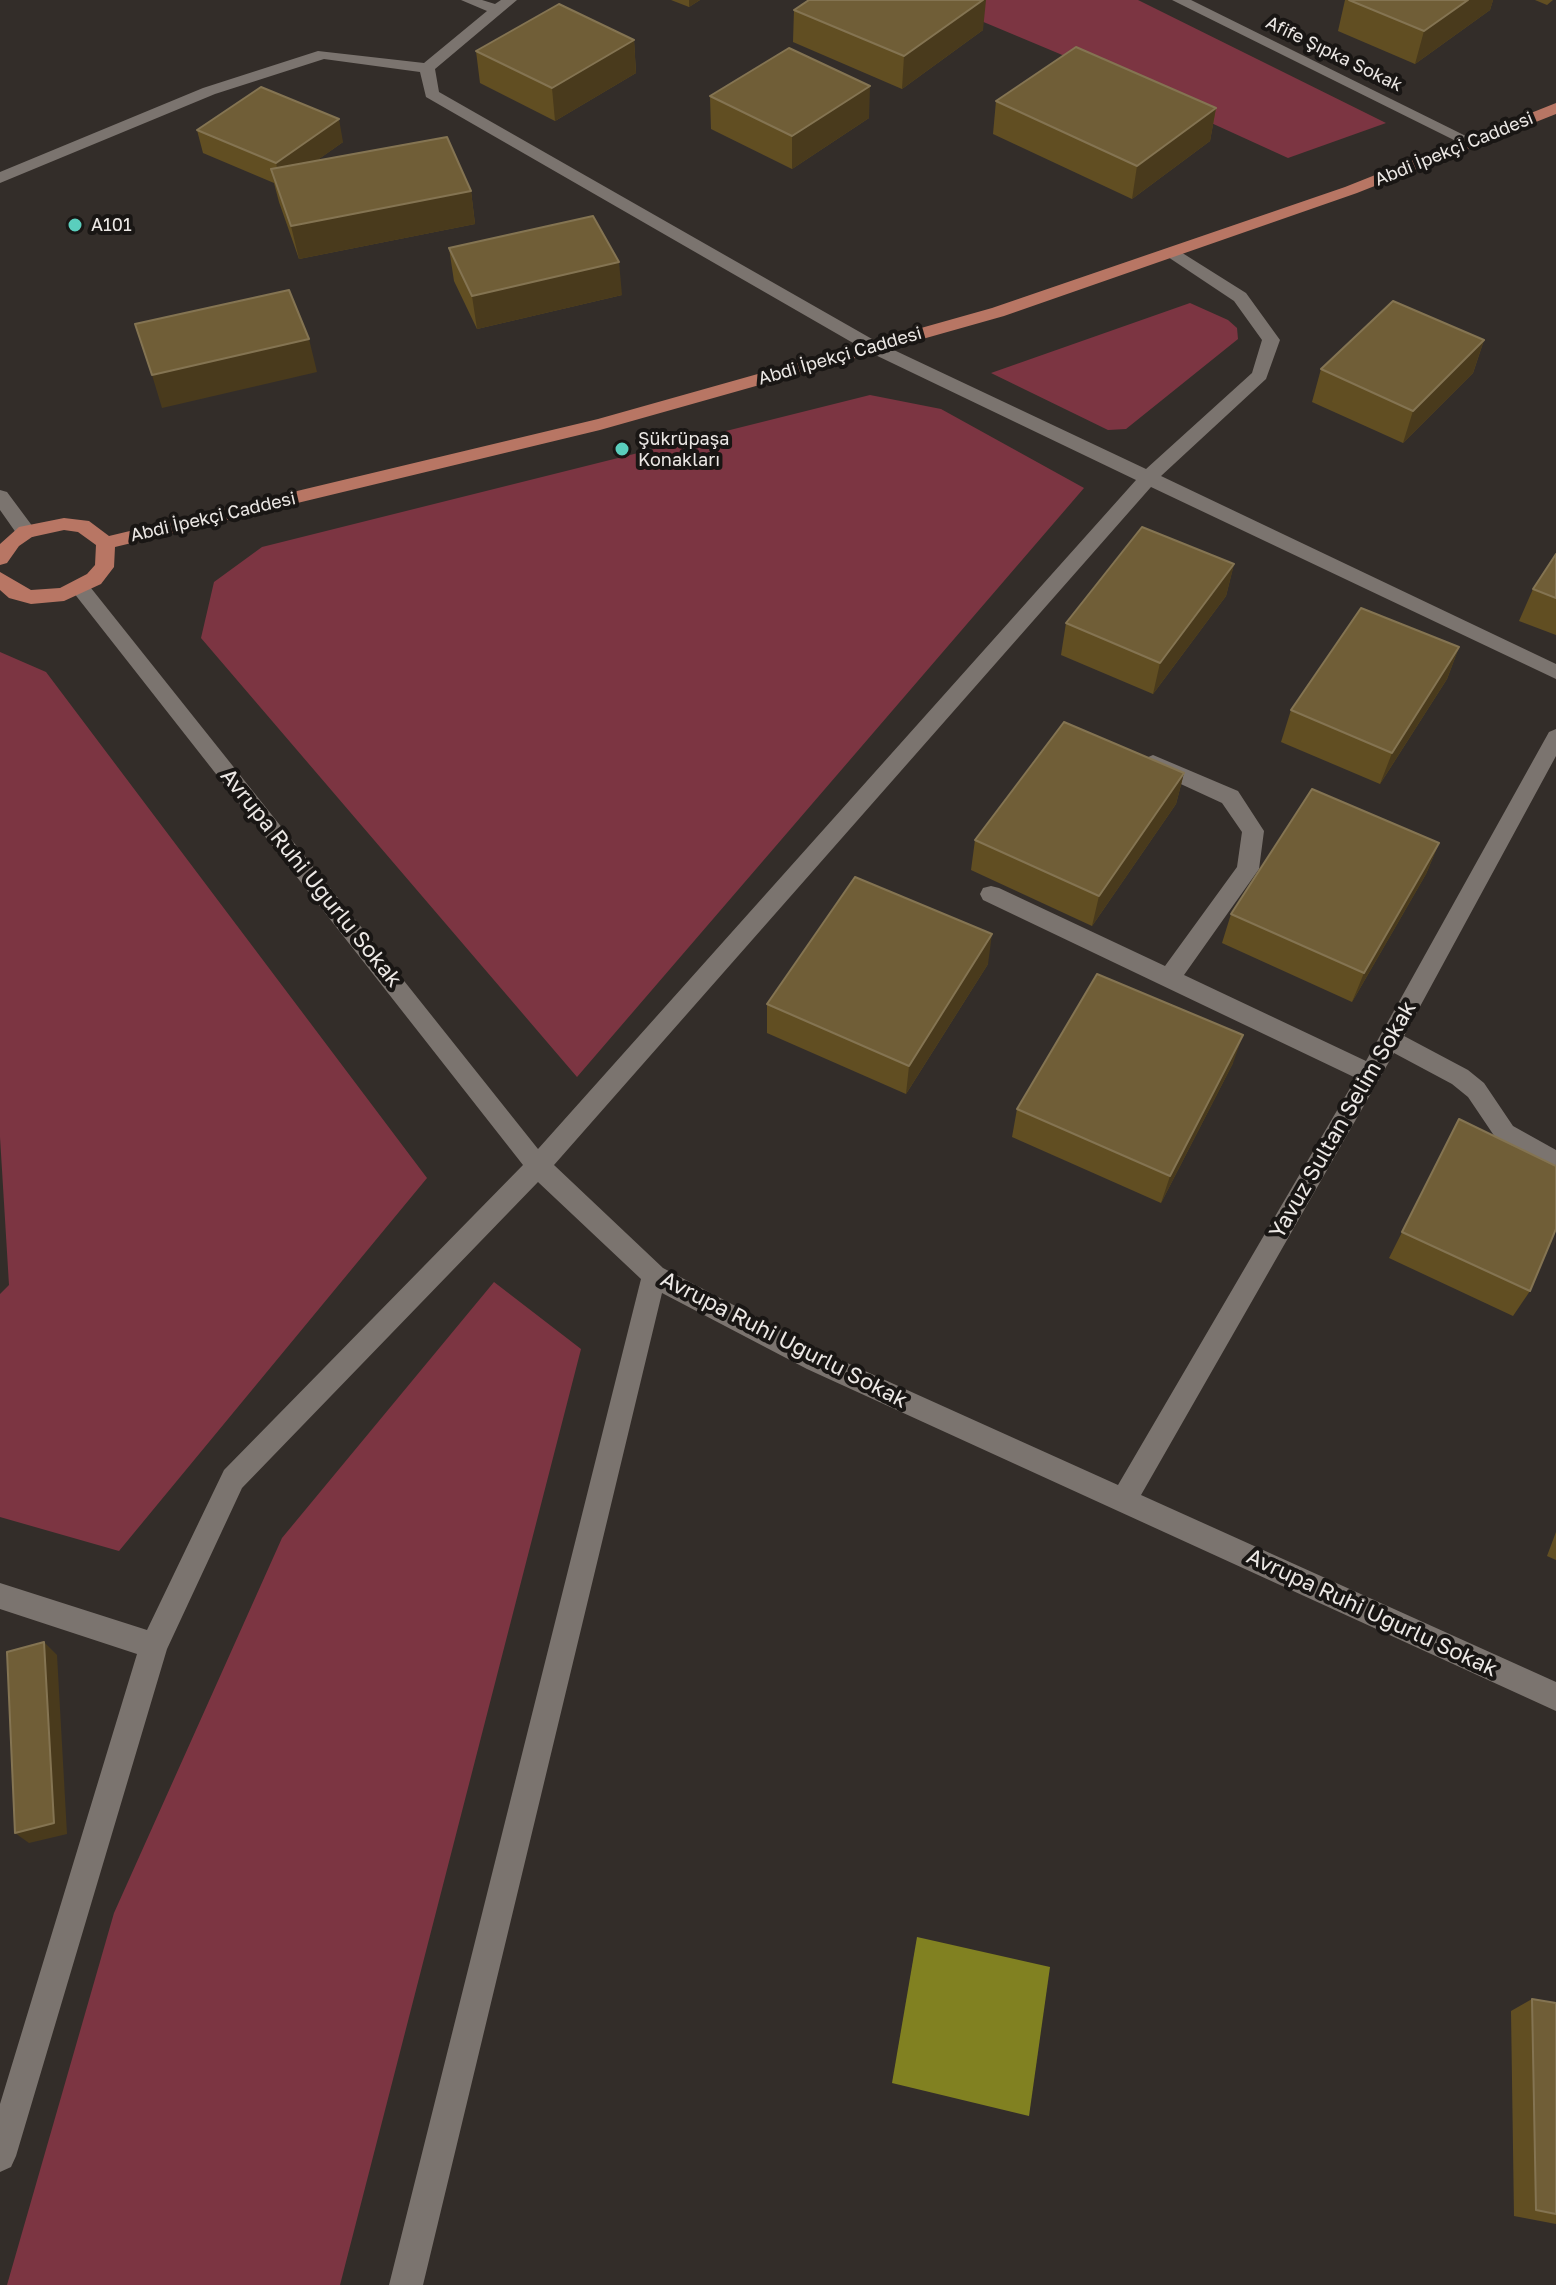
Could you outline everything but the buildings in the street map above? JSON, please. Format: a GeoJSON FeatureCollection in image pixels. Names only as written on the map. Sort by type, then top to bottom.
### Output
{"type":"FeatureCollection","features":[{"type":"Feature","properties":{"kind":"main road","name":"Abdi İpekçi Caddesi"},"geometry":{"type":"LineString","coordinates":[[105,543],[600,424],[998,312],[1351,190],[1556,108]]}},
{"type":"Feature","properties":{"kind":"main road","name":"Abdi İpekçi Caddesi"},"geometry":{"type":"LineString","coordinates":[[26,532],[64,524],[89,529],[105,543],[107,555],[104,567],[80,588]]}},
{"type":"Feature","properties":{"kind":"main road"},"geometry":{"type":"LineString","coordinates":[[0,558],[12,541],[26,532]]}},
{"type":"Feature","properties":{"kind":"main road"},"geometry":{"type":"LineString","coordinates":[[0,579],[16,593],[31,597],[56,596],[80,588]]}},
{"type":"Feature","properties":{"kind":"street"},"geometry":{"type":"LineString","coordinates":[[468,0],[503,5]]}},
{"type":"Feature","properties":{"kind":"street","name":"Afife Şıpka Sokak"},"geometry":{"type":"LineString","coordinates":[[1179,0],[1472,143]]}},
{"type":"Feature","properties":{"kind":"street"},"geometry":{"type":"LineString","coordinates":[[0,178],[209,91],[323,54],[427,68],[503,5]]}},
{"type":"Feature","properties":{"kind":"street"},"geometry":{"type":"LineString","coordinates":[[427,68],[432,94],[873,347],[1556,672]]}},
{"type":"Feature","properties":{"kind":"street"},"geometry":{"type":"LineString","coordinates":[[0,2156],[154,1646],[233,1479],[538,1166],[1148,478],[1260,375],[1271,340],[1240,297],[1170,253]]}},
{"type":"Feature","properties":{"kind":"street"},"geometry":{"type":"LineString","coordinates":[[0,496],[26,532]]}},
{"type":"Feature","properties":{"kind":"street","name":"Avrupa Ruhi Uğurlu Sokak"},"geometry":{"type":"LineString","coordinates":[[80,588],[538,1166],[654,1276],[816,1361],[1556,1697]]}},
{"type":"Feature","properties":{"kind":"street","name":"Yavuz Sultan Selim Sokak"},"geometry":{"type":"LineString","coordinates":[[1124,1499],[1371,1074],[1556,737]]}},
{"type":"Feature","properties":{"kind":"street"},"geometry":{"type":"LineString","coordinates":[[1134,755],[1230,797],[1253,831],[1248,869],[1169,978]]}},
{"type":"Feature","properties":{"kind":"street"},"geometry":{"type":"LineString","coordinates":[[991,894],[1371,1074]]}},
{"type":"Feature","properties":{"kind":"street"},"geometry":{"type":"LineString","coordinates":[[1390,1040],[1460,1077],[1476,1090],[1505,1133],[1556,1162]]}},
{"type":"Feature","properties":{"kind":"street"},"geometry":{"type":"LineString","coordinates":[[406,2285],[654,1276]]}},
{"type":"Feature","properties":{"kind":"street"},"geometry":{"type":"LineString","coordinates":[[0,1596],[154,1646]]}},
{"type":"Feature","properties":{"kind":"shaded area"},"geometry":{"type":"Polygon","coordinates":[[[931,0],[1138,0],[1386,123],[1288,158],[1060,54],[931,0]]]}},
{"type":"Feature","properties":{"kind":"shaded area"},"geometry":{"type":"Polygon","coordinates":[[[1190,303],[1228,320],[1237,328],[1238,339],[1126,429],[1108,430],[991,373],[1190,303]]]}},
{"type":"Feature","properties":{"kind":"shaded area"},"geometry":{"type":"Polygon","coordinates":[[[870,395],[941,409],[1084,488],[577,1077],[201,638],[214,582],[262,547],[870,395]]]}},
{"type":"Feature","properties":{"kind":"shaded area"},"geometry":{"type":"Polygon","coordinates":[[[0,652],[46,672],[427,1178],[119,1551],[0,1517],[0,1294],[9,1285],[0,1137],[0,652]]]}},
{"type":"Feature","properties":{"kind":"shaded area"},"geometry":{"type":"Polygon","coordinates":[[[494,1282],[581,1349],[340,2285],[7,2285],[114,1913],[282,1538],[494,1282]]]}},
{"type":"Feature","properties":{"kind":"shaded area"},"geometry":{"type":"Polygon","coordinates":[[[917,1937],[1050,1967],[1029,2116],[892,2083],[917,1937]]]}},
{"type":"Feature","properties":{"kind":"place","name":"A101"},"geometry":{"type":"Point","coordinates":[75,225]}},
{"type":"Feature","properties":{"kind":"place","name":"Şükrüpaşa Konakları"},"geometry":{"type":"Point","coordinates":[622,449]}}]}
